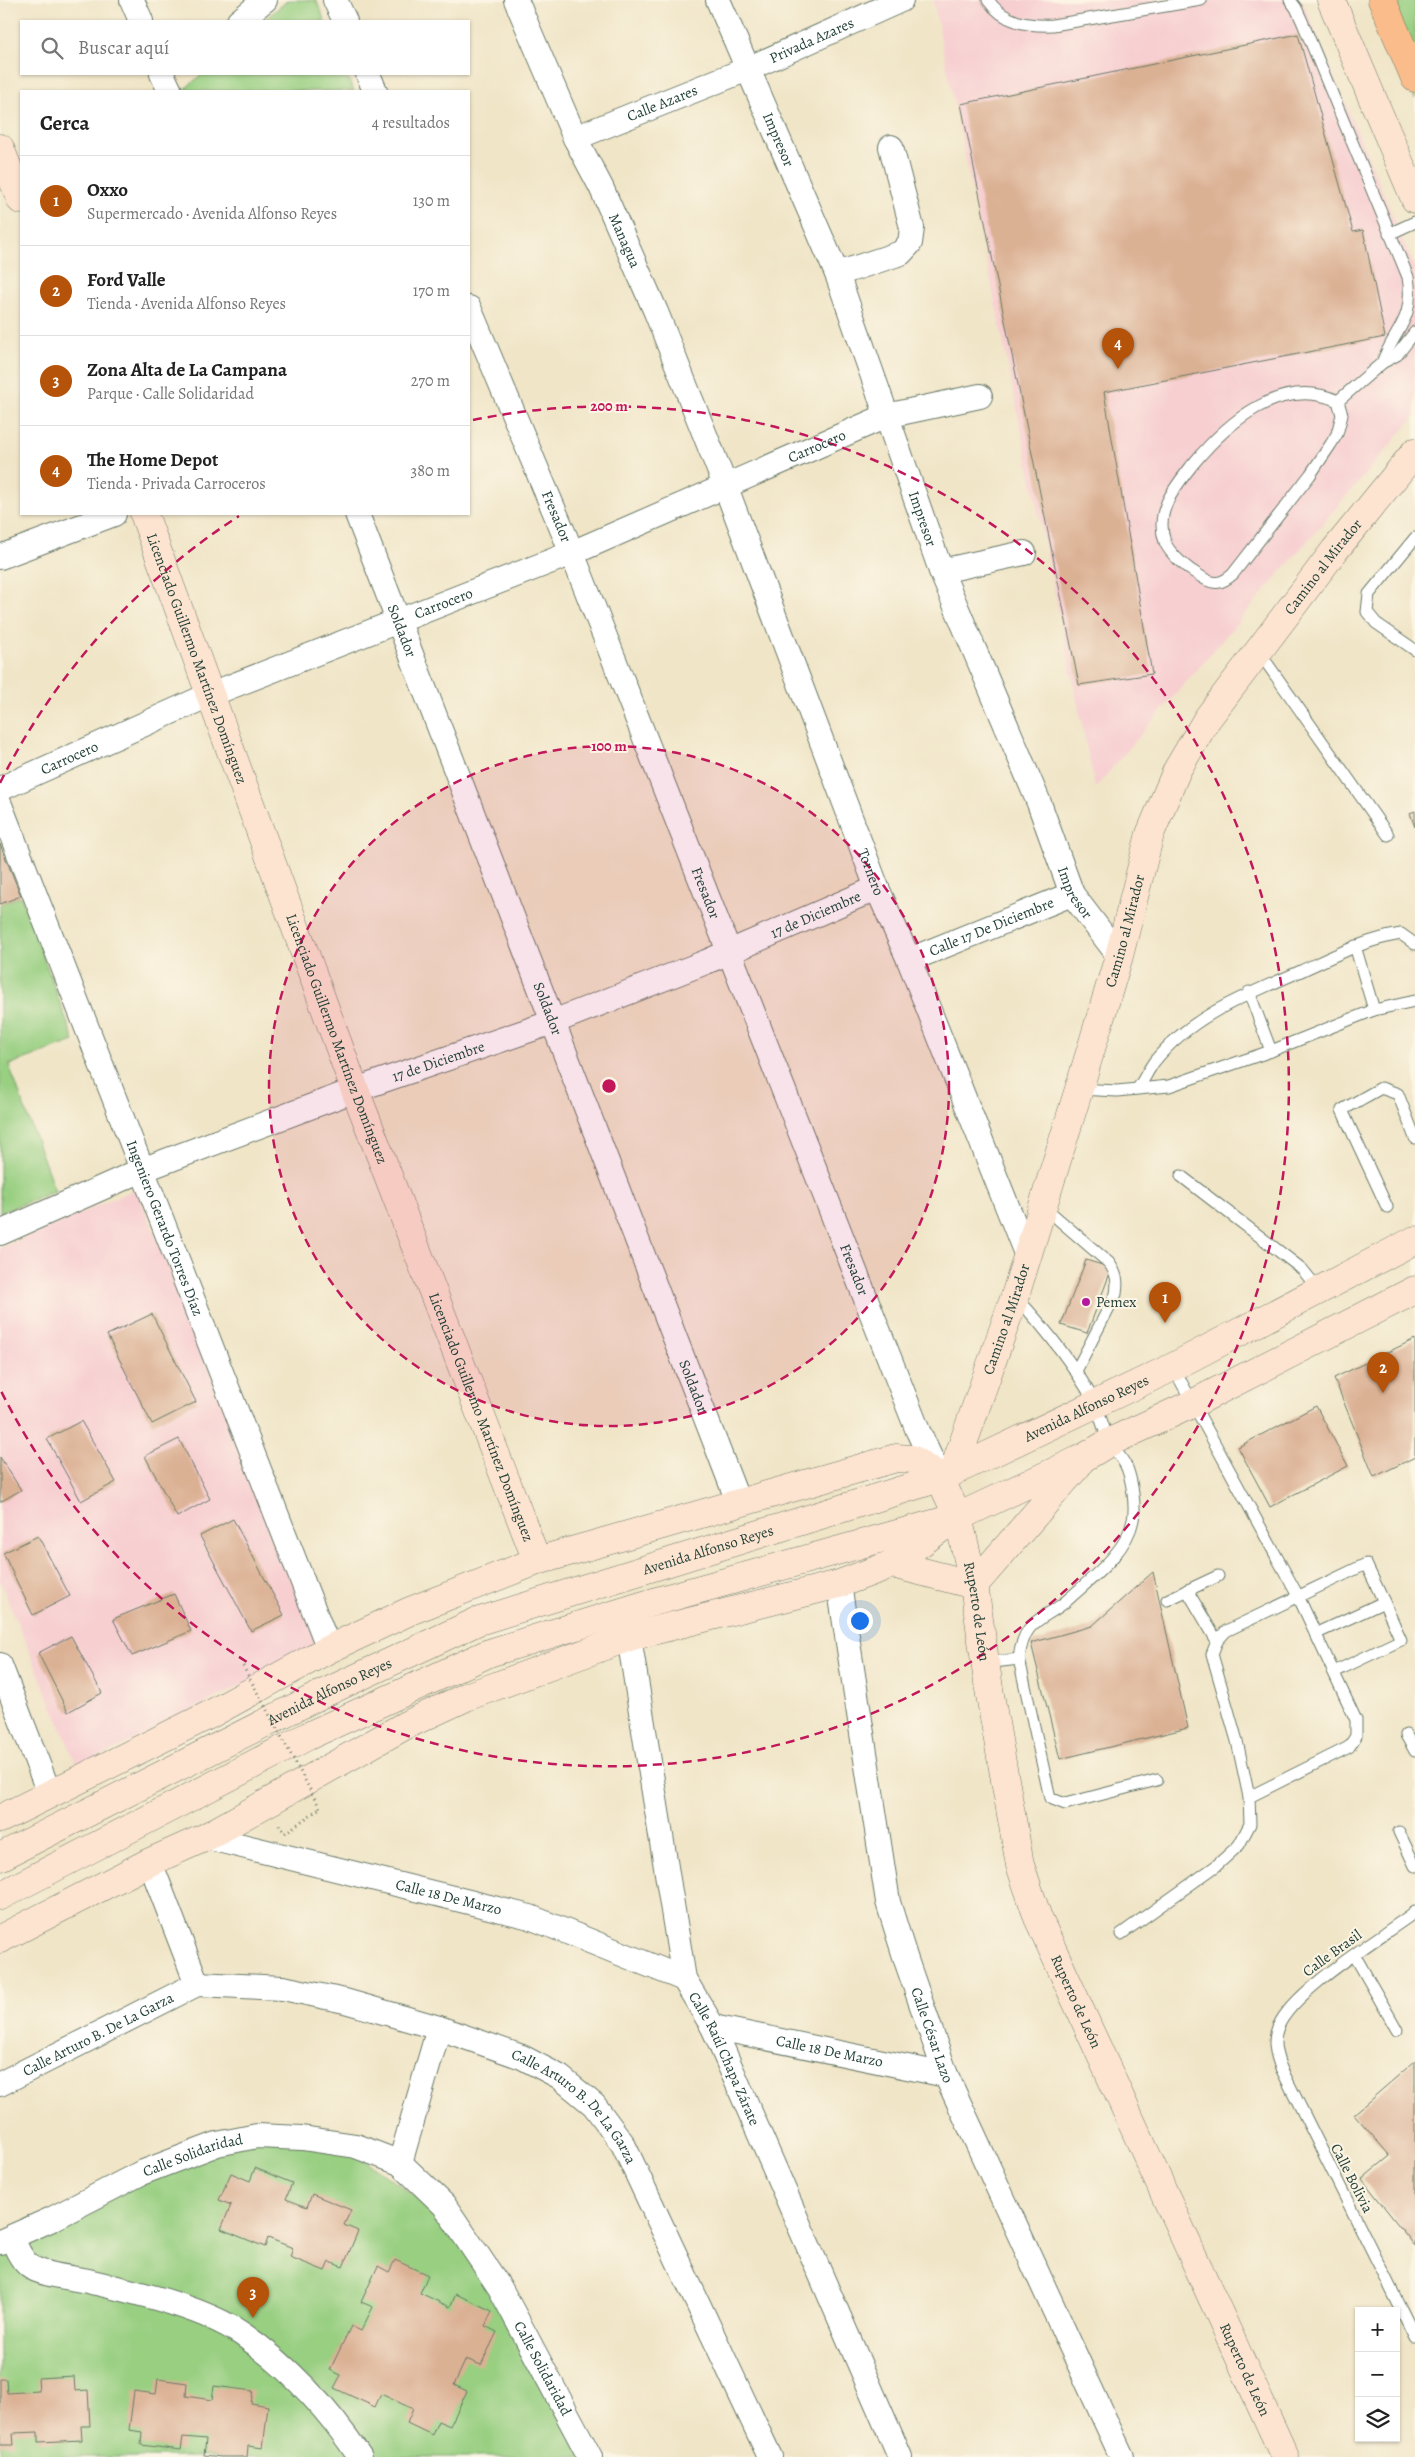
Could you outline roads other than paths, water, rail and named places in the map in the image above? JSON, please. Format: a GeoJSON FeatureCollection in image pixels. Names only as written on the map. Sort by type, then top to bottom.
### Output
{"type":"FeatureCollection","features":[{"type":"Feature","properties":{"kind":"highway"},"geometry":{"type":"LineString","coordinates":[[1382,0],[1415,78]]}},
{"type":"Feature","properties":{"kind":"main road"},"geometry":{"type":"LineString","coordinates":[[1331,0],[1415,198]]}},
{"type":"Feature","properties":{"kind":"main road"},"geometry":{"type":"LineString","coordinates":[[1376,103],[1415,156]]}},
{"type":"Feature","properties":{"kind":"main road"},"geometry":{"type":"LineString","coordinates":[[0,148],[20,198]]}},
{"type":"Feature","properties":{"kind":"main road","name":"Camino al Mirador"},"geometry":{"type":"LineString","coordinates":[[947,1475],[1015,1296],[1080,1089],[1150,834],[1177,770],[1206,719],[1335,550],[1415,452]]}},
{"type":"Feature","properties":{"kind":"main road","name":"Licenciado Guillermo Martínez Domínguez"},"geometry":{"type":"LineString","coordinates":[[144,515],[355,1090],[537,1561]]}},
{"type":"Feature","properties":{"kind":"main road","name":"Avenida Alfonso Reyes"},"geometry":{"type":"LineString","coordinates":[[0,1857],[320,1695],[476,1622],[947,1475],[1174,1367],[1415,1240]]}},
{"type":"Feature","properties":{"kind":"main road","name":"Avenida Alfonso Reyes"},"geometry":{"type":"LineString","coordinates":[[0,1896],[308,1736],[489,1653],[666,1598],[958,1517],[1194,1403],[1415,1290]]}},
{"type":"Feature","properties":{"kind":"main road"},"geometry":{"type":"LineString","coordinates":[[892,1564],[974,1585],[1085,1457]]}},
{"type":"Feature","properties":{"kind":"main road"},"geometry":{"type":"LineString","coordinates":[[0,1819],[209,1715],[329,1649],[410,1611],[537,1561],[896,1458],[912,1459],[947,1475]]}},
{"type":"Feature","properties":{"kind":"main road","name":"Ruperto de León"},"geometry":{"type":"LineString","coordinates":[[947,1475],[974,1585],[985,1663],[1020,1865],[1038,1918],[1285,2457]]}},
{"type":"Feature","properties":{"kind":"main road"},"geometry":{"type":"LineString","coordinates":[[0,1939],[150,1862],[206,1837],[406,1725],[466,1697],[629,1638],[839,1584],[892,1564],[958,1517]]}},
{"type":"Feature","properties":{"kind":"main road"},"geometry":{"type":"LineString","coordinates":[[320,1695],[410,1611]]}},
{"type":"Feature","properties":{"kind":"main road"},"geometry":{"type":"LineString","coordinates":[[358,1712],[466,1697]]}},
{"type":"Feature","properties":{"kind":"street"},"geometry":{"type":"LineString","coordinates":[[132,0],[141,20]]}},
{"type":"Feature","properties":{"kind":"street"},"geometry":{"type":"LineString","coordinates":[[240,20],[264,0]]}},
{"type":"Feature","properties":{"kind":"street"},"geometry":{"type":"LineString","coordinates":[[335,0],[345,20]]}},
{"type":"Feature","properties":{"kind":"street","name":"Managua"},"geometry":{"type":"LineString","coordinates":[[516,0],[575,138],[634,260],[725,485]]}},
{"type":"Feature","properties":{"kind":"street","name":"Impresor"},"geometry":{"type":"LineString","coordinates":[[718,0],[750,68],[837,274],[941,571],[1039,803],[1072,894],[1118,956]]}},
{"type":"Feature","properties":{"kind":"street","name":"Privada Azares"},"geometry":{"type":"LineString","coordinates":[[750,68],[901,0]]}},
{"type":"Feature","properties":{"kind":"street","name":"Calle Azares"},"geometry":{"type":"LineString","coordinates":[[575,138],[750,68]]}},
{"type":"Feature","properties":{"kind":"street"},"geometry":{"type":"LineString","coordinates":[[368,75],[376,90]]}},
{"type":"Feature","properties":{"kind":"street"},"geometry":{"type":"LineString","coordinates":[[837,274],[901,253],[910,243],[912,228],[892,147]]}},
{"type":"Feature","properties":{"kind":"street","name":"Fresador"},"geometry":{"type":"LineString","coordinates":[[470,310],[572,553],[918,1431],[947,1475]]}},
{"type":"Feature","properties":{"kind":"street","name":"Carrocero"},"geometry":{"type":"LineString","coordinates":[[0,789],[209,695],[572,553],[886,416],[980,396]]}},
{"type":"Feature","properties":{"kind":"street","name":"Tornero"},"geometry":{"type":"LineString","coordinates":[[725,485],[878,888],[909,960],[1026,1256]]}},
{"type":"Feature","properties":{"kind":"street"},"geometry":{"type":"LineString","coordinates":[[0,557],[111,515]]}},
{"type":"Feature","properties":{"kind":"street","name":"Soldador"},"geometry":{"type":"LineString","coordinates":[[357,515],[739,1504]]}},
{"type":"Feature","properties":{"kind":"street"},"geometry":{"type":"LineString","coordinates":[[941,571],[1024,553]]}},
{"type":"Feature","properties":{"kind":"street","name":"Ingeniero Gerardo Torres Díaz"},"geometry":{"type":"LineString","coordinates":[[0,806],[329,1649]]}},
{"type":"Feature","properties":{"kind":"street","name":"17 de Diciembre"},"geometry":{"type":"LineString","coordinates":[[0,1233],[142,1170],[355,1090],[553,1022],[729,952],[878,888]]}},
{"type":"Feature","properties":{"kind":"street","name":"Calle 17 De Diciembre"},"geometry":{"type":"LineString","coordinates":[[909,960],[1072,894]]}},
{"type":"Feature","properties":{"kind":"street","name":"Calle César Lazo"},"geometry":{"type":"LineString","coordinates":[[839,1584],[888,1902],[946,2075],[1122,2457]]}},
{"type":"Feature","properties":{"kind":"street","name":"Calle Raúl Chapa Zárate"},"geometry":{"type":"LineString","coordinates":[[629,1638],[684,1979],[713,2026],[900,2457]]}},
{"type":"Feature","properties":{"kind":"street"},"geometry":{"type":"LineString","coordinates":[[0,1665],[49,1793]]}},
{"type":"Feature","properties":{"kind":"street","name":"Calle 18 De Marzo"},"geometry":{"type":"LineString","coordinates":[[206,1837],[530,1917],[684,1979]]}},
{"type":"Feature","properties":{"kind":"street"},"geometry":{"type":"LineString","coordinates":[[150,1862],[197,1984]]}},
{"type":"Feature","properties":{"kind":"street","name":"Calle Arturo B. De La Garza"},"geometry":{"type":"LineString","coordinates":[[0,2084],[197,1984],[284,1988],[345,2001],[439,2028],[522,2057],[560,2077],[594,2105],[623,2144],[770,2457]]}},
{"type":"Feature","properties":{"kind":"street","name":"Calle 18 De Marzo"},"geometry":{"type":"LineString","coordinates":[[713,2026],[946,2075]]}},
{"type":"Feature","properties":{"kind":"street"},"geometry":{"type":"LineString","coordinates":[[400,2163],[439,2028]]}},
{"type":"Feature","properties":{"kind":"street","name":"Calle Solidaridad"},"geometry":{"type":"LineString","coordinates":[[6,2240],[141,2173],[218,2144],[257,2136],[302,2138],[356,2146],[400,2163],[444,2204],[500,2288],[590,2457]]}},
{"type":"Feature","properties":{"kind":"street"},"geometry":{"type":"LineString","coordinates":[[6,2240],[30,2267],[160,2300],[195,2312],[241,2333],[283,2368],[317,2401],[341,2428],[360,2457]]}},
{"type":"Feature","properties":{"kind":"lane"},"geometry":{"type":"LineString","coordinates":[[988,0],[1007,17],[1019,24],[1032,26],[1054,25],[1195,1]]}},
{"type":"Feature","properties":{"kind":"lane"},"geometry":{"type":"LineString","coordinates":[[1290,0],[1302,21],[1408,277],[1411,301],[1406,323],[1388,348],[1382,363]]}},
{"type":"Feature","properties":{"kind":"lane"},"geometry":{"type":"LineString","coordinates":[[1389,234],[1415,222]]}},
{"type":"Feature","properties":{"kind":"lane"},"geometry":{"type":"LineString","coordinates":[[1338,401],[1382,363],[1397,355],[1415,332]]}},
{"type":"Feature","properties":{"kind":"lane"},"geometry":{"type":"LineString","coordinates":[[1318,394],[1338,401],[1342,415],[1337,434],[1331,444],[1310,475],[1233,574],[1223,582],[1209,582],[1170,551],[1166,544],[1162,524],[1172,490],[1214,439],[1230,424],[1252,410],[1292,395],[1318,394]]}},
{"type":"Feature","properties":{"kind":"lane"},"geometry":{"type":"LineString","coordinates":[[1415,538],[1369,594],[1367,612],[1376,623],[1415,650]]}},
{"type":"Feature","properties":{"kind":"lane"},"geometry":{"type":"LineString","coordinates":[[1258,651],[1388,834]]}},
{"type":"Feature","properties":{"kind":"lane"},"geometry":{"type":"LineString","coordinates":[[1138,1088],[1155,1062],[1200,1021],[1249,992],[1355,946],[1382,937],[1401,934],[1415,944]]}},
{"type":"Feature","properties":{"kind":"lane"},"geometry":{"type":"LineString","coordinates":[[1355,946],[1374,1010]]}},
{"type":"Feature","properties":{"kind":"lane"},"geometry":{"type":"LineString","coordinates":[[1249,992],[1271,1051]]}},
{"type":"Feature","properties":{"kind":"lane"},"geometry":{"type":"LineString","coordinates":[[1080,1089],[1117,1091],[1169,1086],[1271,1051],[1374,1010],[1415,1001]]}},
{"type":"Feature","properties":{"kind":"lane"},"geometry":{"type":"LineString","coordinates":[[1387,1207],[1342,1110],[1382,1088],[1398,1094],[1415,1138]]}},
{"type":"Feature","properties":{"kind":"lane"},"geometry":{"type":"LineString","coordinates":[[1181,1176],[1302,1269],[1319,1290]]}},
{"type":"Feature","properties":{"kind":"lane"},"geometry":{"type":"LineString","coordinates":[[1042,1206],[1109,1262],[1115,1271],[1118,1281],[1116,1294],[1076,1371]]}},
{"type":"Feature","properties":{"kind":"lane"},"geometry":{"type":"LineString","coordinates":[[1015,1296],[1038,1320],[1076,1371],[1096,1405],[1110,1442],[1127,1468],[1133,1503],[1133,1520],[1124,1542],[1100,1571],[1062,1606],[1032,1624],[1022,1641],[1020,1659],[1050,1798],[1065,1804],[1157,1780]]}},
{"type":"Feature","properties":{"kind":"lane"},"geometry":{"type":"LineString","coordinates":[[1174,1367],[1298,1596],[1356,1720],[1356,1736],[1349,1747],[1249,1797]]}},
{"type":"Feature","properties":{"kind":"lane"},"geometry":{"type":"LineString","coordinates":[[1121,1934],[1216,1866],[1239,1845],[1250,1824],[1249,1797],[1237,1741],[1212,1654],[1216,1641],[1226,1631],[1366,1564],[1401,1640],[1334,1672]]}},
{"type":"Feature","properties":{"kind":"lane"},"geometry":{"type":"LineString","coordinates":[[1167,1600],[1218,1576]]}},
{"type":"Feature","properties":{"kind":"lane"},"geometry":{"type":"LineString","coordinates":[[1187,1590],[1216,1641]]}},
{"type":"Feature","properties":{"kind":"lane"},"geometry":{"type":"LineString","coordinates":[[1315,1634],[1384,1602]]}},
{"type":"Feature","properties":{"kind":"lane"},"geometry":{"type":"LineString","coordinates":[[985,1663],[1020,1659]]}},
{"type":"Feature","properties":{"kind":"lane"},"geometry":{"type":"LineString","coordinates":[[1406,1735],[1415,1751]]}},
{"type":"Feature","properties":{"kind":"lane"},"geometry":{"type":"LineString","coordinates":[[1399,1832],[1415,1866]]}},
{"type":"Feature","properties":{"kind":"lane","name":"Calle Brasil"},"geometry":{"type":"LineString","coordinates":[[1277,2029],[1288,2009],[1306,1991],[1415,1912]]}},
{"type":"Feature","properties":{"kind":"lane"},"geometry":{"type":"LineString","coordinates":[[1355,1956],[1396,2030]]}},
{"type":"Feature","properties":{"kind":"lane","name":"Calle Bolivia"},"geometry":{"type":"LineString","coordinates":[[1277,2029],[1275,2051],[1281,2068],[1415,2337]]}},
{"type":"Feature","properties":{"kind":"place","name":"The Home Depot"},"geometry":{"type":"Point","coordinates":[1118,369]}},
{"type":"Feature","properties":{"kind":"place","name":"Pemex"},"geometry":{"type":"Point","coordinates":[1086,1302]}},
{"type":"Feature","properties":{"kind":"place","name":"Oxxo"},"geometry":{"type":"Point","coordinates":[1165,1323]}},
{"type":"Feature","properties":{"kind":"place","name":"Ford Valle"},"geometry":{"type":"Point","coordinates":[1383,1393]}},
{"type":"Feature","properties":{"kind":"place","name":"Zona Alta de La Campana"},"geometry":{"type":"Point","coordinates":[253,2318]}}]}
